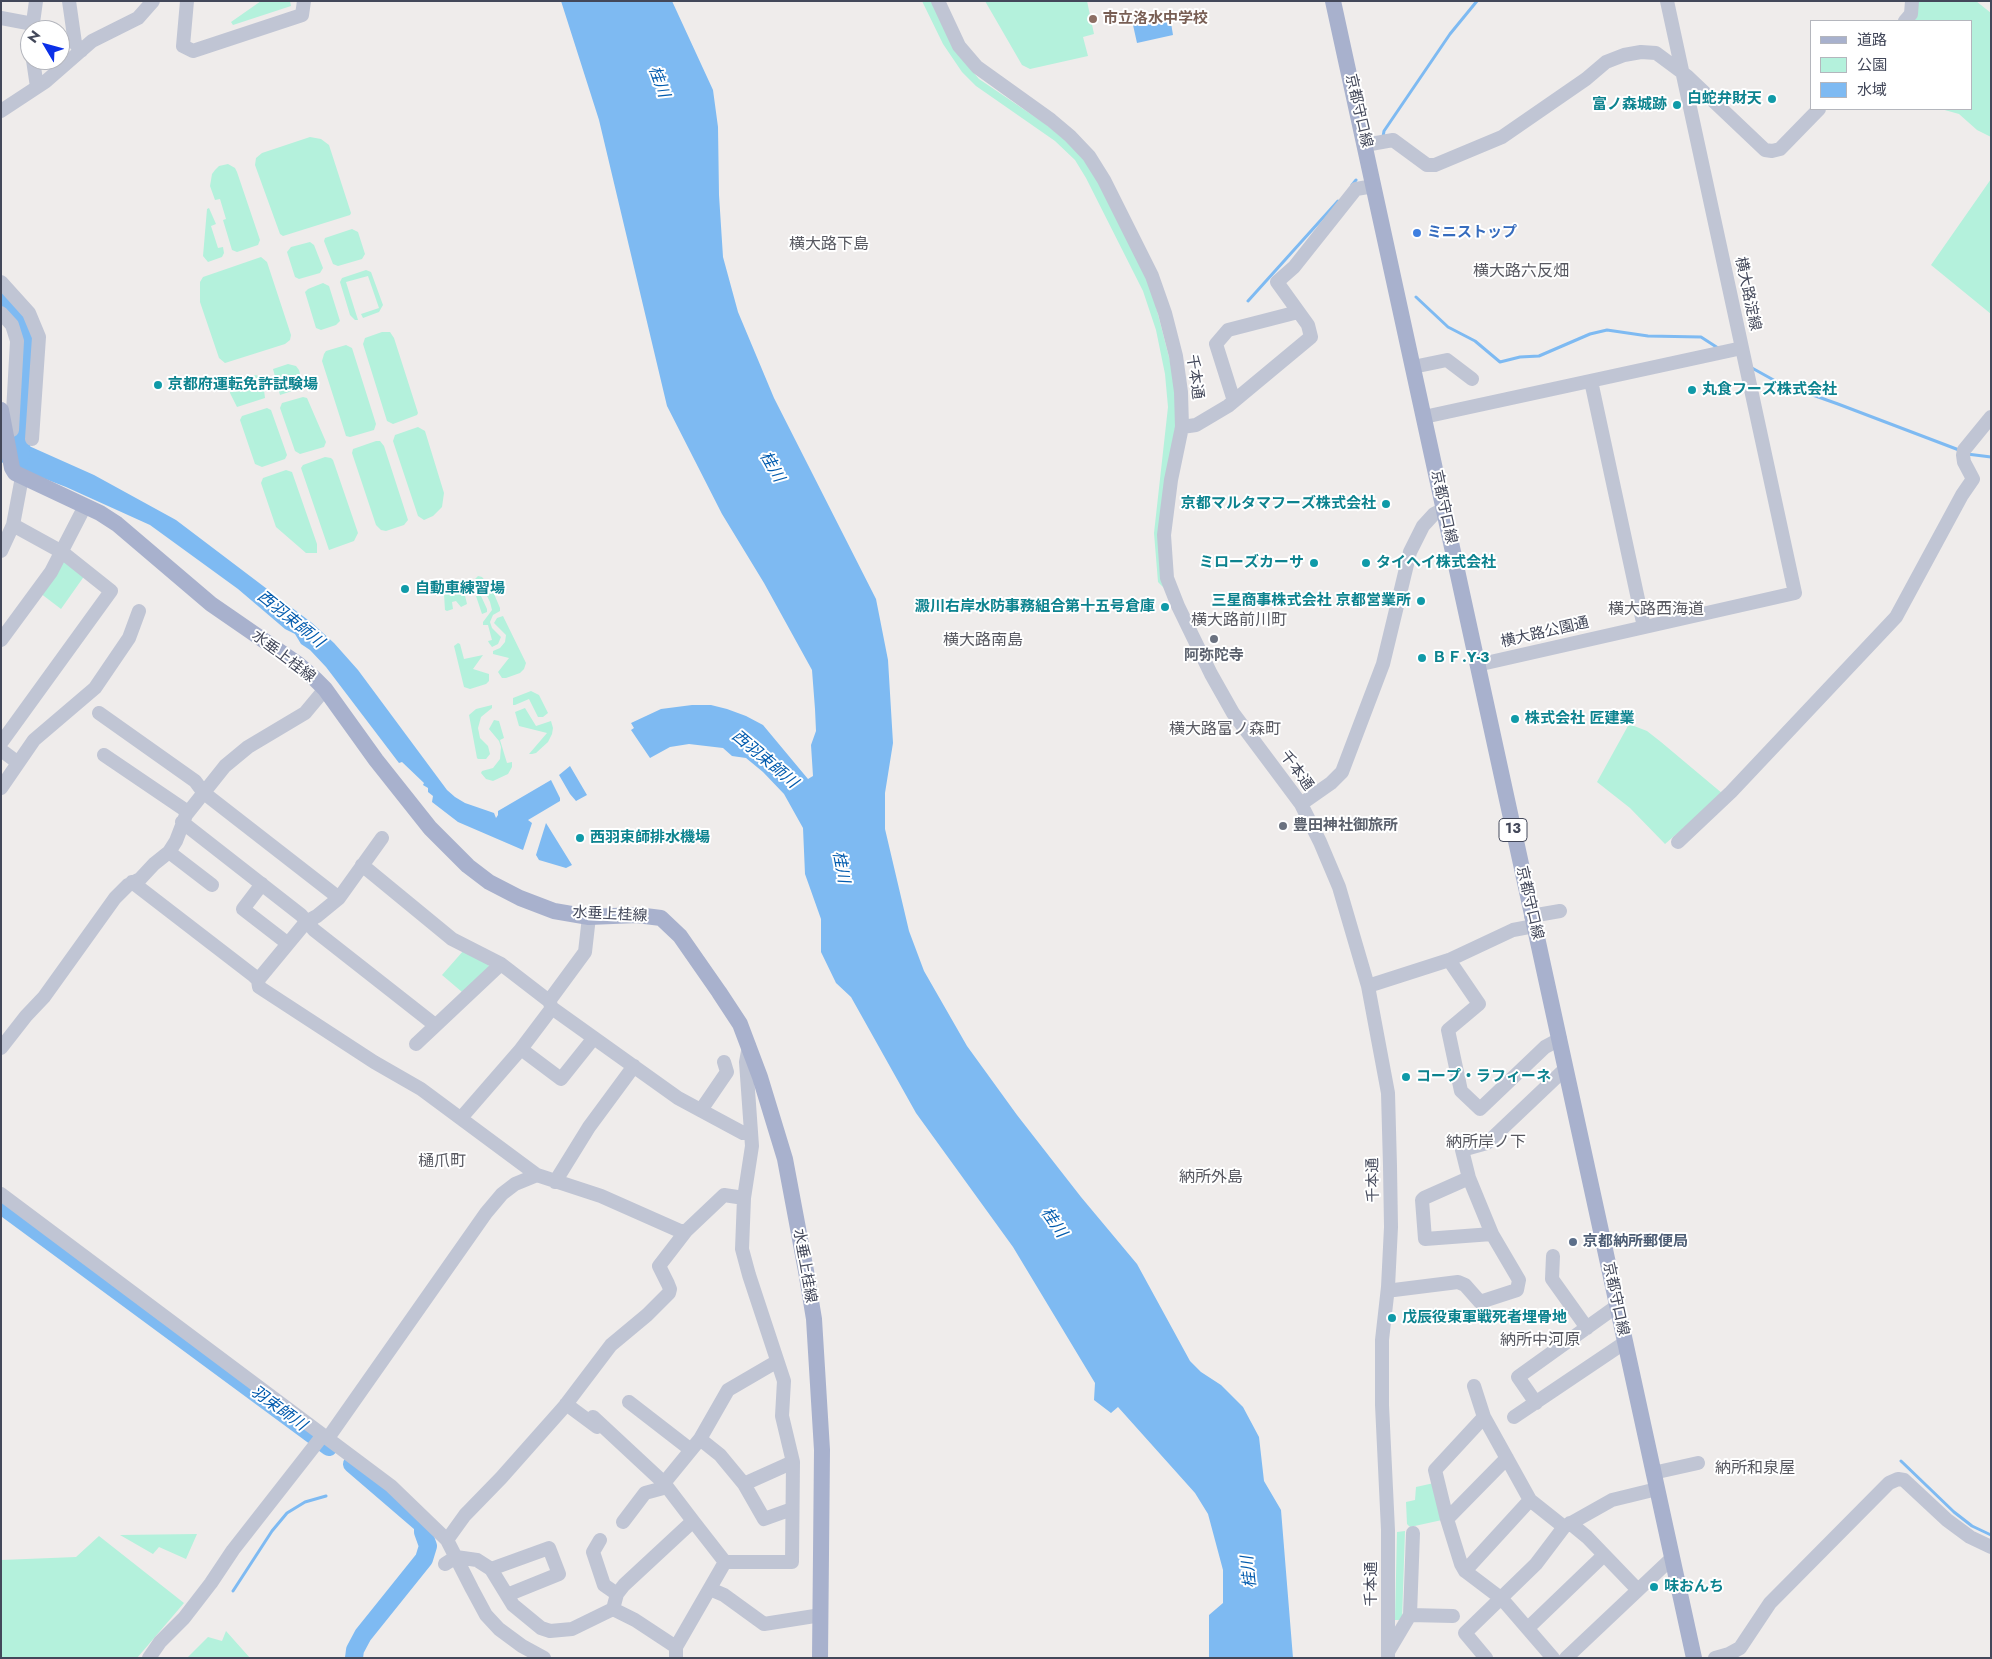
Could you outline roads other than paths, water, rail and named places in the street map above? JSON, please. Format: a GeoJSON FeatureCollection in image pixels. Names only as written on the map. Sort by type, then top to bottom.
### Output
{"type":"FeatureCollection","features":[{"type":"Feature","properties":{"kind":"main road","name":"京都守口線"},"geometry":{"type":"LineString","coordinates":[[1333,1],[1376,143],[1374,186],[1694,1658]]}},
{"type":"Feature","properties":{"kind":"main road"},"geometry":{"type":"LineString","coordinates":[[1,410],[7,432],[12,471]]}},
{"type":"Feature","properties":{"kind":"main road","name":"水垂上桂線"},"geometry":{"type":"LineString","coordinates":[[12,471],[85,506],[117,524],[211,604],[298,664],[325,689],[376,760],[430,828],[468,866],[489,882],[520,898],[554,911],[589,917],[650,916],[661,918],[680,936],[719,992],[740,1024],[749,1045],[785,1159],[814,1319],[822,1450],[820,1658]]}},
{"type":"Feature","properties":{"kind":"street"},"geometry":{"type":"LineString","coordinates":[[33,20],[36,1]]}},
{"type":"Feature","properties":{"kind":"street"},"geometry":{"type":"LineString","coordinates":[[69,1],[75,43],[81,51]]}},
{"type":"Feature","properties":{"kind":"street"},"geometry":{"type":"LineString","coordinates":[[188,1],[183,46],[193,52],[302,15],[304,1]]}},
{"type":"Feature","properties":{"kind":"street","name":"千本通"},"geometry":{"type":"LineString","coordinates":[[938,1],[959,46],[977,67],[1051,120],[1089,156],[1104,180],[1152,276],[1165,313],[1176,356],[1182,392],[1182,427],[1171,480],[1164,535],[1167,578],[1211,674],[1233,713],[1300,804],[1320,842],[1338,887],[1368,986],[1388,1092],[1391,1226],[1388,1287],[1382,1340],[1382,1405],[1388,1530],[1388,1655]]}},
{"type":"Feature","properties":{"kind":"street","name":"横大路淀線"},"geometry":{"type":"LineString","coordinates":[[1667,1],[1795,593]]}},
{"type":"Feature","properties":{"kind":"street"},"geometry":{"type":"LineString","coordinates":[[1906,20],[1911,14],[1912,1]]}},
{"type":"Feature","properties":{"kind":"street"},"geometry":{"type":"LineString","coordinates":[[1,111],[37,87],[92,41],[138,18],[147,4]]}},
{"type":"Feature","properties":{"kind":"street"},"geometry":{"type":"LineString","coordinates":[[1,18],[20,24]]}},
{"type":"Feature","properties":{"kind":"street"},"geometry":{"type":"LineString","coordinates":[[1376,143],[1394,140],[1427,165],[1435,165],[1502,137],[1606,62],[1624,54],[1656,53],[1682,72],[1765,150],[1780,149],[1818,110]]}},
{"type":"Feature","properties":{"kind":"street"},"geometry":{"type":"LineString","coordinates":[[34,70],[37,87]]}},
{"type":"Feature","properties":{"kind":"street"},"geometry":{"type":"LineString","coordinates":[[1182,427],[1196,425],[1234,402],[1312,337],[1308,325],[1277,282],[1294,267],[1356,189],[1374,186]]}},
{"type":"Feature","properties":{"kind":"street"},"geometry":{"type":"LineString","coordinates":[[1,282],[29,314],[39,337],[31,438],[7,432],[17,340],[12,325],[1,313]]}},
{"type":"Feature","properties":{"kind":"street"},"geometry":{"type":"LineString","coordinates":[[1234,402],[1216,344],[1228,330],[1298,312]]}},
{"type":"Feature","properties":{"kind":"street"},"geometry":{"type":"LineString","coordinates":[[1424,417],[1742,348]]}},
{"type":"Feature","properties":{"kind":"street"},"geometry":{"type":"LineString","coordinates":[[1413,367],[1447,360],[1472,379]]}},
{"type":"Feature","properties":{"kind":"street"},"geometry":{"type":"LineString","coordinates":[[1591,381],[1644,627]]}},
{"type":"Feature","properties":{"kind":"street"},"geometry":{"type":"LineString","coordinates":[[1678,842],[1738,785],[1896,617],[1962,495],[1973,479],[1964,462],[1964,452],[1991,417]]}},
{"type":"Feature","properties":{"kind":"street"},"geometry":{"type":"LineString","coordinates":[[3,542],[14,525],[12,471]]}},
{"type":"Feature","properties":{"kind":"street"},"geometry":{"type":"LineString","coordinates":[[1,640],[51,572],[85,506]]}},
{"type":"Feature","properties":{"kind":"street"},"geometry":{"type":"LineString","coordinates":[[1300,804],[1342,772],[1383,664],[1410,552],[1423,526],[1434,514],[1444,509]]}},
{"type":"Feature","properties":{"kind":"street"},"geometry":{"type":"LineString","coordinates":[[1,743],[111,591],[62,552],[14,525]]}},
{"type":"Feature","properties":{"kind":"street","name":"横大路公園通"},"geometry":{"type":"LineString","coordinates":[[1477,665],[1795,593]]}},
{"type":"Feature","properties":{"kind":"street"},"geometry":{"type":"LineString","coordinates":[[1,788],[34,740],[95,688],[129,638],[139,612]]}},
{"type":"Feature","properties":{"kind":"street"},"geometry":{"type":"LineString","coordinates":[[1,1048],[26,1016],[44,997],[115,898],[170,852],[185,817],[225,766],[248,747],[305,713],[325,689]]}},
{"type":"Feature","properties":{"kind":"street"},"geometry":{"type":"LineString","coordinates":[[99,713],[195,781],[204,793],[339,898]]}},
{"type":"Feature","properties":{"kind":"street"},"geometry":{"type":"LineString","coordinates":[[1,750],[18,762]]}},
{"type":"Feature","properties":{"kind":"street"},"geometry":{"type":"LineString","coordinates":[[104,755],[185,817],[301,916],[314,930],[435,1025]]}},
{"type":"Feature","properties":{"kind":"street"},"geometry":{"type":"LineString","coordinates":[[258,980],[306,922],[317,916],[339,898],[382,838]]}},
{"type":"Feature","properties":{"kind":"street"},"geometry":{"type":"LineString","coordinates":[[170,852],[212,885]]}},
{"type":"Feature","properties":{"kind":"street"},"geometry":{"type":"LineString","coordinates":[[362,865],[452,939],[501,964],[593,1038],[678,1098],[743,1133],[751,1132]]}},
{"type":"Feature","properties":{"kind":"street"},"geometry":{"type":"LineString","coordinates":[[132,882],[258,980],[259,986],[374,1062],[420,1089],[537,1175],[601,1196],[680,1231],[686,1231]]}},
{"type":"Feature","properties":{"kind":"street"},"geometry":{"type":"LineString","coordinates":[[262,884],[243,909],[287,943]]}},
{"type":"Feature","properties":{"kind":"street"},"geometry":{"type":"LineString","coordinates":[[1368,986],[1449,960],[1533,921],[1560,911]]}},
{"type":"Feature","properties":{"kind":"street"},"geometry":{"type":"LineString","coordinates":[[461,1118],[521,1049],[585,952],[589,917]]}},
{"type":"Feature","properties":{"kind":"street"},"geometry":{"type":"LineString","coordinates":[[1449,960],[1479,1004],[1448,1030],[1461,1090],[1480,1109],[1545,1047],[1560,1039]]}},
{"type":"Feature","properties":{"kind":"street"},"geometry":{"type":"LineString","coordinates":[[416,1044],[501,964]]}},
{"type":"Feature","properties":{"kind":"street"},"geometry":{"type":"LineString","coordinates":[[521,1049],[561,1079],[593,1038]]}},
{"type":"Feature","properties":{"kind":"street"},"geometry":{"type":"LineString","coordinates":[[725,1562],[792,1562],[793,1462],[782,1416],[784,1382],[744,1260],[742,1248],[744,1198],[752,1146],[746,1062],[749,1045]]}},
{"type":"Feature","properties":{"kind":"street"},"geometry":{"type":"LineString","coordinates":[[701,1110],[728,1072],[724,1062]]}},
{"type":"Feature","properties":{"kind":"street"},"geometry":{"type":"LineString","coordinates":[[555,1182],[634,1066]]}},
{"type":"Feature","properties":{"kind":"street"},"geometry":{"type":"LineString","coordinates":[[1388,1287],[1394,1290],[1458,1282],[1465,1285],[1480,1302],[1517,1290],[1519,1280],[1492,1234],[1469,1178],[1462,1150],[1487,1144],[1566,1069]]}},
{"type":"Feature","properties":{"kind":"street"},"geometry":{"type":"LineString","coordinates":[[149,1658],[160,1642],[184,1618],[233,1550],[325,1436],[486,1213],[502,1194],[515,1184],[537,1175]]}},
{"type":"Feature","properties":{"kind":"street"},"geometry":{"type":"LineString","coordinates":[[1469,1178],[1422,1200],[1425,1239],[1492,1234]]}},
{"type":"Feature","properties":{"kind":"street"},"geometry":{"type":"LineString","coordinates":[[1,1194],[391,1486],[447,1540],[451,1561],[472,1589],[486,1615],[499,1629],[522,1646],[544,1658]]}},
{"type":"Feature","properties":{"kind":"street"},"geometry":{"type":"LineString","coordinates":[[447,1540],[465,1515],[501,1478],[566,1404],[611,1345],[647,1315],[668,1293],[670,1289],[659,1266],[686,1231],[724,1195],[744,1198]]}},
{"type":"Feature","properties":{"kind":"street"},"geometry":{"type":"LineString","coordinates":[[1553,1256],[1552,1279],[1587,1328]]}},
{"type":"Feature","properties":{"kind":"street"},"geometry":{"type":"LineString","coordinates":[[1536,1402],[1518,1377],[1617,1306]]}},
{"type":"Feature","properties":{"kind":"street"},"geometry":{"type":"LineString","coordinates":[[1514,1417],[1624,1343]]}},
{"type":"Feature","properties":{"kind":"street"},"geometry":{"type":"LineString","coordinates":[[623,1522],[645,1493],[666,1485],[700,1439],[728,1390],[776,1362]]}},
{"type":"Feature","properties":{"kind":"street"},"geometry":{"type":"LineString","coordinates":[[1474,1386],[1484,1417],[1530,1500],[1587,1537],[1638,1590]]}},
{"type":"Feature","properties":{"kind":"street"},"geometry":{"type":"LineString","coordinates":[[630,1402],[691,1450]]}},
{"type":"Feature","properties":{"kind":"street"},"geometry":{"type":"LineString","coordinates":[[566,1404],[623,1450],[631,1451]]}},
{"type":"Feature","properties":{"kind":"street"},"geometry":{"type":"LineString","coordinates":[[593,1417],[666,1485],[725,1562]]}},
{"type":"Feature","properties":{"kind":"street"},"geometry":{"type":"LineString","coordinates":[[1484,1417],[1434,1470],[1447,1520],[1465,1571],[1502,1598],[1553,1658]]}},
{"type":"Feature","properties":{"kind":"street"},"geometry":{"type":"LineString","coordinates":[[700,1439],[720,1455],[744,1484],[764,1519],[792,1509]]}},
{"type":"Feature","properties":{"kind":"street"},"geometry":{"type":"LineString","coordinates":[[1447,1520],[1506,1458]]}},
{"type":"Feature","properties":{"kind":"street"},"geometry":{"type":"LineString","coordinates":[[744,1484],[793,1462]]}},
{"type":"Feature","properties":{"kind":"street"},"geometry":{"type":"LineString","coordinates":[[1653,1473],[1698,1463]]}},
{"type":"Feature","properties":{"kind":"street"},"geometry":{"type":"LineString","coordinates":[[1715,1658],[1740,1648],[1770,1603],[1889,1483],[1904,1480],[1947,1520],[1970,1537],[1991,1547]]}},
{"type":"Feature","properties":{"kind":"street"},"geometry":{"type":"LineString","coordinates":[[1486,1658],[1464,1633],[1536,1564],[1567,1525],[1612,1500],[1657,1489]]}},
{"type":"Feature","properties":{"kind":"street"},"geometry":{"type":"LineString","coordinates":[[1465,1571],[1530,1500]]}},
{"type":"Feature","properties":{"kind":"street"},"geometry":{"type":"LineString","coordinates":[[451,1561],[477,1560],[491,1569],[513,1605],[541,1628],[550,1631],[572,1630],[613,1609],[617,1594],[624,1585],[693,1521]]}},
{"type":"Feature","properties":{"kind":"street"},"geometry":{"type":"LineString","coordinates":[[1388,1655],[1410,1615],[1413,1533]]}},
{"type":"Feature","properties":{"kind":"street"},"geometry":{"type":"LineString","coordinates":[[600,1540],[593,1552],[604,1585],[617,1594]]}},
{"type":"Feature","properties":{"kind":"street"},"geometry":{"type":"LineString","coordinates":[[491,1569],[548,1548],[560,1574],[507,1594]]}},
{"type":"Feature","properties":{"kind":"street"},"geometry":{"type":"LineString","coordinates":[[1528,1628],[1604,1555]]}},
{"type":"Feature","properties":{"kind":"street"},"geometry":{"type":"LineString","coordinates":[[1566,1658],[1672,1558]]}},
{"type":"Feature","properties":{"kind":"street"},"geometry":{"type":"LineString","coordinates":[[613,1609],[635,1620],[676,1652],[725,1562]]}},
{"type":"Feature","properties":{"kind":"street"},"geometry":{"type":"LineString","coordinates":[[710,1589],[724,1595],[764,1624],[821,1615]]}},
{"type":"Feature","properties":{"kind":"street"},"geometry":{"type":"LineString","coordinates":[[1410,1615],[1453,1616]]}},
{"type":"Feature","properties":{"kind":"water"},"geometry":{"type":"Polygon","coordinates":[[[561,1],[672,1],[713,90],[718,127],[719,195],[723,257],[738,312],[774,398],[876,599],[888,660],[893,743],[885,793],[885,829],[909,931],[924,971],[967,1046],[1017,1115],[1081,1197],[1137,1264],[1190,1361],[1201,1372],[1221,1385],[1243,1407],[1259,1437],[1264,1481],[1281,1510],[1293,1658],[1209,1658],[1209,1615],[1223,1603],[1223,1570],[1208,1514],[1195,1493],[1118,1407],[1111,1413],[1094,1400],[1095,1383],[1013,1247],[916,1113],[851,997],[836,983],[821,952],[821,919],[805,874],[803,828],[784,794],[763,772],[746,758],[732,756],[723,748],[689,744],[670,747],[650,758],[631,730],[634,728],[631,723],[661,709],[692,705],[711,705],[727,709],[763,725],[808,779],[813,776],[811,745],[816,731],[812,670],[764,583],[722,514],[667,406],[599,120],[561,1]]]}},
{"type":"Feature","properties":{"kind":"water"},"geometry":{"type":"Polygon","coordinates":[[[1170,17],[1173,35],[1137,43],[1133,25],[1170,17]]]}},
{"type":"Feature","properties":{"kind":"water","name":"西羽束師川"},"geometry":{"type":"Polygon","coordinates":[[[30,385],[29,446],[94,475],[176,520],[312,623],[334,643],[358,670],[447,790],[455,797],[465,803],[494,813],[496,818],[498,811],[551,780],[560,801],[528,820],[532,823],[523,850],[458,822],[432,802],[433,796],[428,792],[428,788],[402,762],[399,763],[326,667],[310,650],[301,644],[295,634],[285,629],[238,589],[150,525],[66,487],[1,462],[1,441],[15,438],[23,442],[30,385]]]}},
{"type":"Feature","properties":{"kind":"water"},"geometry":{"type":"Polygon","coordinates":[[[570,766],[587,795],[576,801],[559,775],[570,766]]]}},
{"type":"Feature","properties":{"kind":"water"},"geometry":{"type":"Polygon","coordinates":[[[546,823],[572,865],[566,868],[539,860],[536,855],[546,823]]]}},
{"type":"Feature","properties":{"kind":"waterway"},"geometry":{"type":"LineString","coordinates":[[1383,137],[1384,131],[1450,34],[1477,1]]}},
{"type":"Feature","properties":{"kind":"waterway"},"geometry":{"type":"LineString","coordinates":[[1352,185],[1356,180]]}},
{"type":"Feature","properties":{"kind":"waterway"},"geometry":{"type":"LineString","coordinates":[[1248,301],[1338,201]]}},
{"type":"Feature","properties":{"kind":"waterway"},"geometry":{"type":"LineString","coordinates":[[1,294],[24,321],[30,359],[20,458]]}},
{"type":"Feature","properties":{"kind":"waterway"},"geometry":{"type":"LineString","coordinates":[[1416,297],[1448,327],[1475,341],[1500,362],[1520,357],[1539,356],[1590,334],[1607,330],[1648,336],[1701,337],[1718,348]]}},
{"type":"Feature","properties":{"kind":"waterway"},"geometry":{"type":"LineString","coordinates":[[1752,368],[1779,383],[1959,450]]}},
{"type":"Feature","properties":{"kind":"waterway"},"geometry":{"type":"LineString","coordinates":[[1967,454],[1991,457]]}},
{"type":"Feature","properties":{"kind":"waterway","name":"羽束師川"},"geometry":{"type":"LineString","coordinates":[[1,1205],[329,1447]]}},
{"type":"Feature","properties":{"kind":"waterway"},"geometry":{"type":"LineString","coordinates":[[1901,1461],[1954,1512],[1972,1526],[1991,1535]]}},
{"type":"Feature","properties":{"kind":"waterway","name":"羽束師川"},"geometry":{"type":"LineString","coordinates":[[352,1464],[423,1525],[423,1532],[428,1546],[424,1559],[363,1635],[355,1650],[354,1658]]}},
{"type":"Feature","properties":{"kind":"waterway"},"geometry":{"type":"LineString","coordinates":[[233,1591],[272,1531],[287,1513],[305,1502],[326,1496]]}},
{"type":"Feature","properties":{"kind":"place","name":"市立洛水中学校"},"geometry":{"type":"Point","coordinates":[1093,19]}},
{"type":"Feature","properties":{"kind":"place","name":"白蛇弁財天"},"geometry":{"type":"Point","coordinates":[1772,99]}},
{"type":"Feature","properties":{"kind":"place","name":"富ノ森城跡"},"geometry":{"type":"Point","coordinates":[1677,105]}},
{"type":"Feature","properties":{"kind":"place","name":"ミニストップ"},"geometry":{"type":"Point","coordinates":[1417,233]}},
{"type":"Feature","properties":{"kind":"place","name":"京都府運転免許試験場"},"geometry":{"type":"Point","coordinates":[158,385]}},
{"type":"Feature","properties":{"kind":"place","name":"丸食フーズ株式会社"},"geometry":{"type":"Point","coordinates":[1692,390]}},
{"type":"Feature","properties":{"kind":"place","name":"京都マルタマフーズ株式会社"},"geometry":{"type":"Point","coordinates":[1386,504]}},
{"type":"Feature","properties":{"kind":"place","name":"ミローズカーサ"},"geometry":{"type":"Point","coordinates":[1314,563]}},
{"type":"Feature","properties":{"kind":"place","name":"タイヘイ株式会社"},"geometry":{"type":"Point","coordinates":[1366,563]}},
{"type":"Feature","properties":{"kind":"place","name":"自動車練習場"},"geometry":{"type":"Point","coordinates":[405,589]}},
{"type":"Feature","properties":{"kind":"place","name":"三星商事株式会社 京都営業所"},"geometry":{"type":"Point","coordinates":[1421,601]}},
{"type":"Feature","properties":{"kind":"place","name":"澱川右岸水防事務組合第十五号倉庫"},"geometry":{"type":"Point","coordinates":[1165,607]}},
{"type":"Feature","properties":{"kind":"place","name":"阿弥陀寺"},"geometry":{"type":"Point","coordinates":[1214,639]}},
{"type":"Feature","properties":{"kind":"place","name":"ＢＦ.Y-3"},"geometry":{"type":"Point","coordinates":[1422,658]}},
{"type":"Feature","properties":{"kind":"place","name":"株式会社 匠建業"},"geometry":{"type":"Point","coordinates":[1515,719]}},
{"type":"Feature","properties":{"kind":"place","name":"豊田神社御旅所"},"geometry":{"type":"Point","coordinates":[1283,826]}},
{"type":"Feature","properties":{"kind":"place","name":"西羽束師排水機場"},"geometry":{"type":"Point","coordinates":[580,838]}},
{"type":"Feature","properties":{"kind":"place","name":"コープ・ラフィーネ"},"geometry":{"type":"Point","coordinates":[1406,1077]}},
{"type":"Feature","properties":{"kind":"place","name":"京都納所郵便局"},"geometry":{"type":"Point","coordinates":[1573,1242]}},
{"type":"Feature","properties":{"kind":"place","name":"戊辰役東軍戦死者埋骨地"},"geometry":{"type":"Point","coordinates":[1392,1318]}},
{"type":"Feature","properties":{"kind":"place","name":"味おんち"},"geometry":{"type":"Point","coordinates":[1654,1587]}},
{"type":"Feature","properties":{"kind":"district","name":"横大路下島"},"geometry":{"type":"Point","coordinates":[829,245]}},
{"type":"Feature","properties":{"kind":"district","name":"横大路六反畑"},"geometry":{"type":"Point","coordinates":[1521,272]}},
{"type":"Feature","properties":{"kind":"district","name":"横大路西海道"},"geometry":{"type":"Point","coordinates":[1656,610]}},
{"type":"Feature","properties":{"kind":"district","name":"横大路前川町"},"geometry":{"type":"Point","coordinates":[1239,621]}},
{"type":"Feature","properties":{"kind":"district","name":"横大路南島"},"geometry":{"type":"Point","coordinates":[983,641]}},
{"type":"Feature","properties":{"kind":"district","name":"横大路富ノ森町"},"geometry":{"type":"Point","coordinates":[1225,730]}},
{"type":"Feature","properties":{"kind":"district","name":"納所岸ノ下"},"geometry":{"type":"Point","coordinates":[1486,1143]}},
{"type":"Feature","properties":{"kind":"district","name":"樋爪町"},"geometry":{"type":"Point","coordinates":[442,1162]}},
{"type":"Feature","properties":{"kind":"district","name":"納所外島"},"geometry":{"type":"Point","coordinates":[1211,1178]}},
{"type":"Feature","properties":{"kind":"district","name":"納所中河原"},"geometry":{"type":"Point","coordinates":[1540,1341]}},
{"type":"Feature","properties":{"kind":"district","name":"納所和泉屋"},"geometry":{"type":"Point","coordinates":[1755,1469]}},
{"type":"Feature","properties":{"kind":"water label","name":"桂川"},"geometry":{"type":"Point","coordinates":[658,82]}},
{"type":"Feature","properties":{"kind":"water label","name":"桂川"},"geometry":{"type":"Point","coordinates":[771,467]}},
{"type":"Feature","properties":{"kind":"water label","name":"桂川"},"geometry":{"type":"Point","coordinates":[840,867]}},
{"type":"Feature","properties":{"kind":"water label","name":"桂川"},"geometry":{"type":"Point","coordinates":[1053,1223]}},
{"type":"Feature","properties":{"kind":"water label","name":"桂川"},"geometry":{"type":"Point","coordinates":[1250,1572]}}]}
